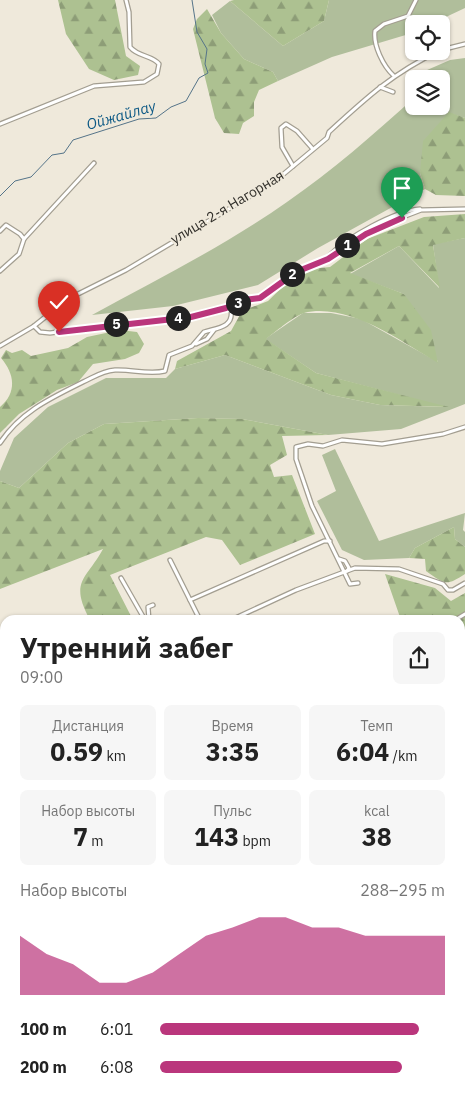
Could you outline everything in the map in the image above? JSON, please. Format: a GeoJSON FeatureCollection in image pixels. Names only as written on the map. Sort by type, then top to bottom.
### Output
{"type":"FeatureCollection","features":[{"type":"Feature","properties":{"kind":"street"},"geometry":{"type":"LineString","coordinates":[[0,124],[94,86],[144,82],[156,74],[159,64],[156,60],[143,57],[130,47],[130,12],[126,0]]}},
{"type":"Feature","properties":{"kind":"street"},"geometry":{"type":"LineString","coordinates":[[394,76],[380,55],[374,38],[375,31],[384,24],[408,16],[416,0]]}},
{"type":"Feature","properties":{"kind":"street","name":"улица 2-я Нагорная"},"geometry":{"type":"LineString","coordinates":[[450,47],[465,44]]}},
{"type":"Feature","properties":{"kind":"street","name":"улица 2-я Нагорная"},"geometry":{"type":"LineString","coordinates":[[0,346],[34,326],[68,299],[126,270],[175,239],[268,186],[312,148],[327,138],[329,132],[380,87],[394,76],[423,60]]}},
{"type":"Feature","properties":{"kind":"street"},"geometry":{"type":"LineString","coordinates":[[380,87],[393,92]]}},
{"type":"Feature","properties":{"kind":"street"},"geometry":{"type":"LineString","coordinates":[[292,166],[282,147],[281,128],[286,124],[292,126],[312,148]]}},
{"type":"Feature","properties":{"kind":"street"},"geometry":{"type":"LineString","coordinates":[[0,271],[19,254],[24,239],[94,163]]}},
{"type":"Feature","properties":{"kind":"street"},"geometry":{"type":"LineString","coordinates":[[34,326],[40,332],[50,333],[123,323],[191,317],[226,308],[244,300],[260,298],[296,272],[328,259],[366,234],[423,210],[465,209]]}},
{"type":"Feature","properties":{"kind":"street"},"geometry":{"type":"LineString","coordinates":[[0,231],[6,225],[24,239]]}},
{"type":"Feature","properties":{"kind":"street"},"geometry":{"type":"LineString","coordinates":[[194,344],[204,332],[219,330],[228,323],[232,314],[231,310],[226,308]]}},
{"type":"Feature","properties":{"kind":"street"},"geometry":{"type":"LineString","coordinates":[[0,443],[17,422],[46,400],[101,372],[121,370],[153,373],[165,371],[170,355],[207,339],[214,330]]}},
{"type":"Feature","properties":{"kind":"street"},"geometry":{"type":"LineString","coordinates":[[358,583],[350,584],[312,506],[296,459],[296,447],[308,444],[323,446],[342,440],[382,444],[443,434],[465,427]]}},
{"type":"Feature","properties":{"kind":"street"},"geometry":{"type":"LineString","coordinates":[[190,600],[324,541],[330,541]]}},
{"type":"Feature","properties":{"kind":"street"},"geometry":{"type":"LineString","coordinates":[[242,615],[349,568],[348,564],[338,558]]}},
{"type":"Feature","properties":{"kind":"street"},"geometry":{"type":"LineString","coordinates":[[170,560],[198,615]]}},
{"type":"Feature","properties":{"kind":"street"},"geometry":{"type":"LineString","coordinates":[[344,571],[360,568],[394,568],[443,584],[448,590],[453,590],[465,583]]}},
{"type":"Feature","properties":{"kind":"street"},"geometry":{"type":"LineString","coordinates":[[121,578],[142,615]]}},
{"type":"Feature","properties":{"kind":"street"},"geometry":{"type":"LineString","coordinates":[[149,615],[148,607],[153,606]]}},
{"type":"Feature","properties":{"kind":"green space"},"geometry":{"type":"Polygon","coordinates":[[[58,0],[115,0],[126,56],[140,66],[138,75],[114,80],[89,69],[66,34],[58,0]]]}},
{"type":"Feature","properties":{"kind":"green space"},"geometry":{"type":"Polygon","coordinates":[[[329,0],[465,0],[465,8],[450,15],[405,15],[405,35],[332,57],[278,81],[273,72],[244,59],[221,33],[212,15],[230,1],[283,46],[324,21],[329,0]]]}},
{"type":"Feature","properties":{"kind":"green space"},"geometry":{"type":"Polygon","coordinates":[[[329,0],[324,21],[283,46],[230,1],[329,0]]]}},
{"type":"Feature","properties":{"kind":"green space"},"geometry":{"type":"Polygon","coordinates":[[[207,9],[221,33],[244,59],[273,72],[278,81],[259,90],[254,102],[254,116],[243,123],[239,134],[224,133],[215,118],[193,29],[197,19],[207,9]]]}},
{"type":"Feature","properties":{"kind":"green space"},"geometry":{"type":"Polygon","coordinates":[[[465,58],[465,118],[450,113],[450,70],[427,70],[450,60],[465,58]]]}},
{"type":"Feature","properties":{"kind":"green space"},"geometry":{"type":"Polygon","coordinates":[[[405,106],[405,115],[448,115],[420,173],[425,189],[318,248],[258,285],[173,306],[92,315],[191,261],[264,218],[304,190],[368,139],[405,106]]]}},
{"type":"Feature","properties":{"kind":"green space"},"geometry":{"type":"Polygon","coordinates":[[[450,112],[465,118],[465,196],[436,195],[425,189],[420,173],[423,141],[446,115],[450,115],[450,112]]]}},
{"type":"Feature","properties":{"kind":"green space"},"geometry":{"type":"Polygon","coordinates":[[[465,214],[465,238],[433,245],[440,288],[399,246],[350,273],[404,294],[431,330],[438,363],[374,326],[338,313],[321,311],[304,313],[266,339],[316,373],[449,407],[380,405],[331,395],[225,355],[175,369],[177,361],[231,331],[242,311],[268,301],[300,270],[330,267],[367,239],[424,217],[465,214]]]}},
{"type":"Feature","properties":{"kind":"green space"},"geometry":{"type":"Polygon","coordinates":[[[465,238],[465,404],[401,429],[328,435],[242,419],[198,418],[104,424],[68,443],[19,488],[0,481],[0,471],[14,438],[48,407],[106,378],[166,378],[175,369],[225,355],[331,395],[380,405],[445,407],[316,373],[265,339],[303,313],[331,313],[361,319],[438,362],[404,294],[350,274],[399,246],[439,288],[433,244],[465,238]]]}},
{"type":"Feature","properties":{"kind":"green space"},"geometry":{"type":"Polygon","coordinates":[[[120,330],[137,332],[144,344],[139,353],[125,359],[93,364],[78,382],[57,390],[19,414],[0,433],[0,407],[9,396],[12,383],[9,370],[1,358],[6,350],[12,353],[22,350],[31,356],[68,348],[87,337],[120,330]]]}},
{"type":"Feature","properties":{"kind":"green space"},"geometry":{"type":"Polygon","coordinates":[[[198,418],[242,419],[328,435],[282,436],[287,455],[270,465],[274,477],[292,475],[315,534],[240,565],[222,540],[206,537],[110,575],[130,615],[88,615],[84,607],[80,589],[82,582],[103,549],[0,589],[0,481],[19,488],[68,443],[104,424],[198,418]]]}},
{"type":"Feature","properties":{"kind":"green space"},"geometry":{"type":"Polygon","coordinates":[[[335,449],[379,541],[465,513],[463,530],[465,532],[465,547],[455,539],[454,527],[415,548],[409,558],[364,560],[342,550],[317,501],[336,491],[322,455],[335,449]]]}},
{"type":"Feature","properties":{"kind":"green space"},"geometry":{"type":"Polygon","coordinates":[[[454,527],[455,539],[465,547],[465,574],[454,581],[446,582],[426,571],[425,559],[409,558],[415,548],[454,527]]]}},
{"type":"Feature","properties":{"kind":"green space"},"geometry":{"type":"Polygon","coordinates":[[[385,574],[435,588],[451,601],[465,593],[465,615],[399,615],[385,574]]]}},
{"type":"Feature","properties":{"kind":"waterway","name":"Ойжайлау"},"geometry":{"type":"LineString","coordinates":[[0,196],[15,181],[31,177],[52,155],[64,153],[73,140],[139,119],[156,118],[171,107],[186,101],[199,78],[208,73],[205,64],[207,49],[197,32],[192,0]]}},
{"type":"Feature","properties":{"kind":"route"},"geometry":{"type":"LineString","coordinates":[[59,332],[123,323],[191,317],[226,308],[244,300],[260,298],[296,272],[328,259],[353,241],[402,218]]}}]}
